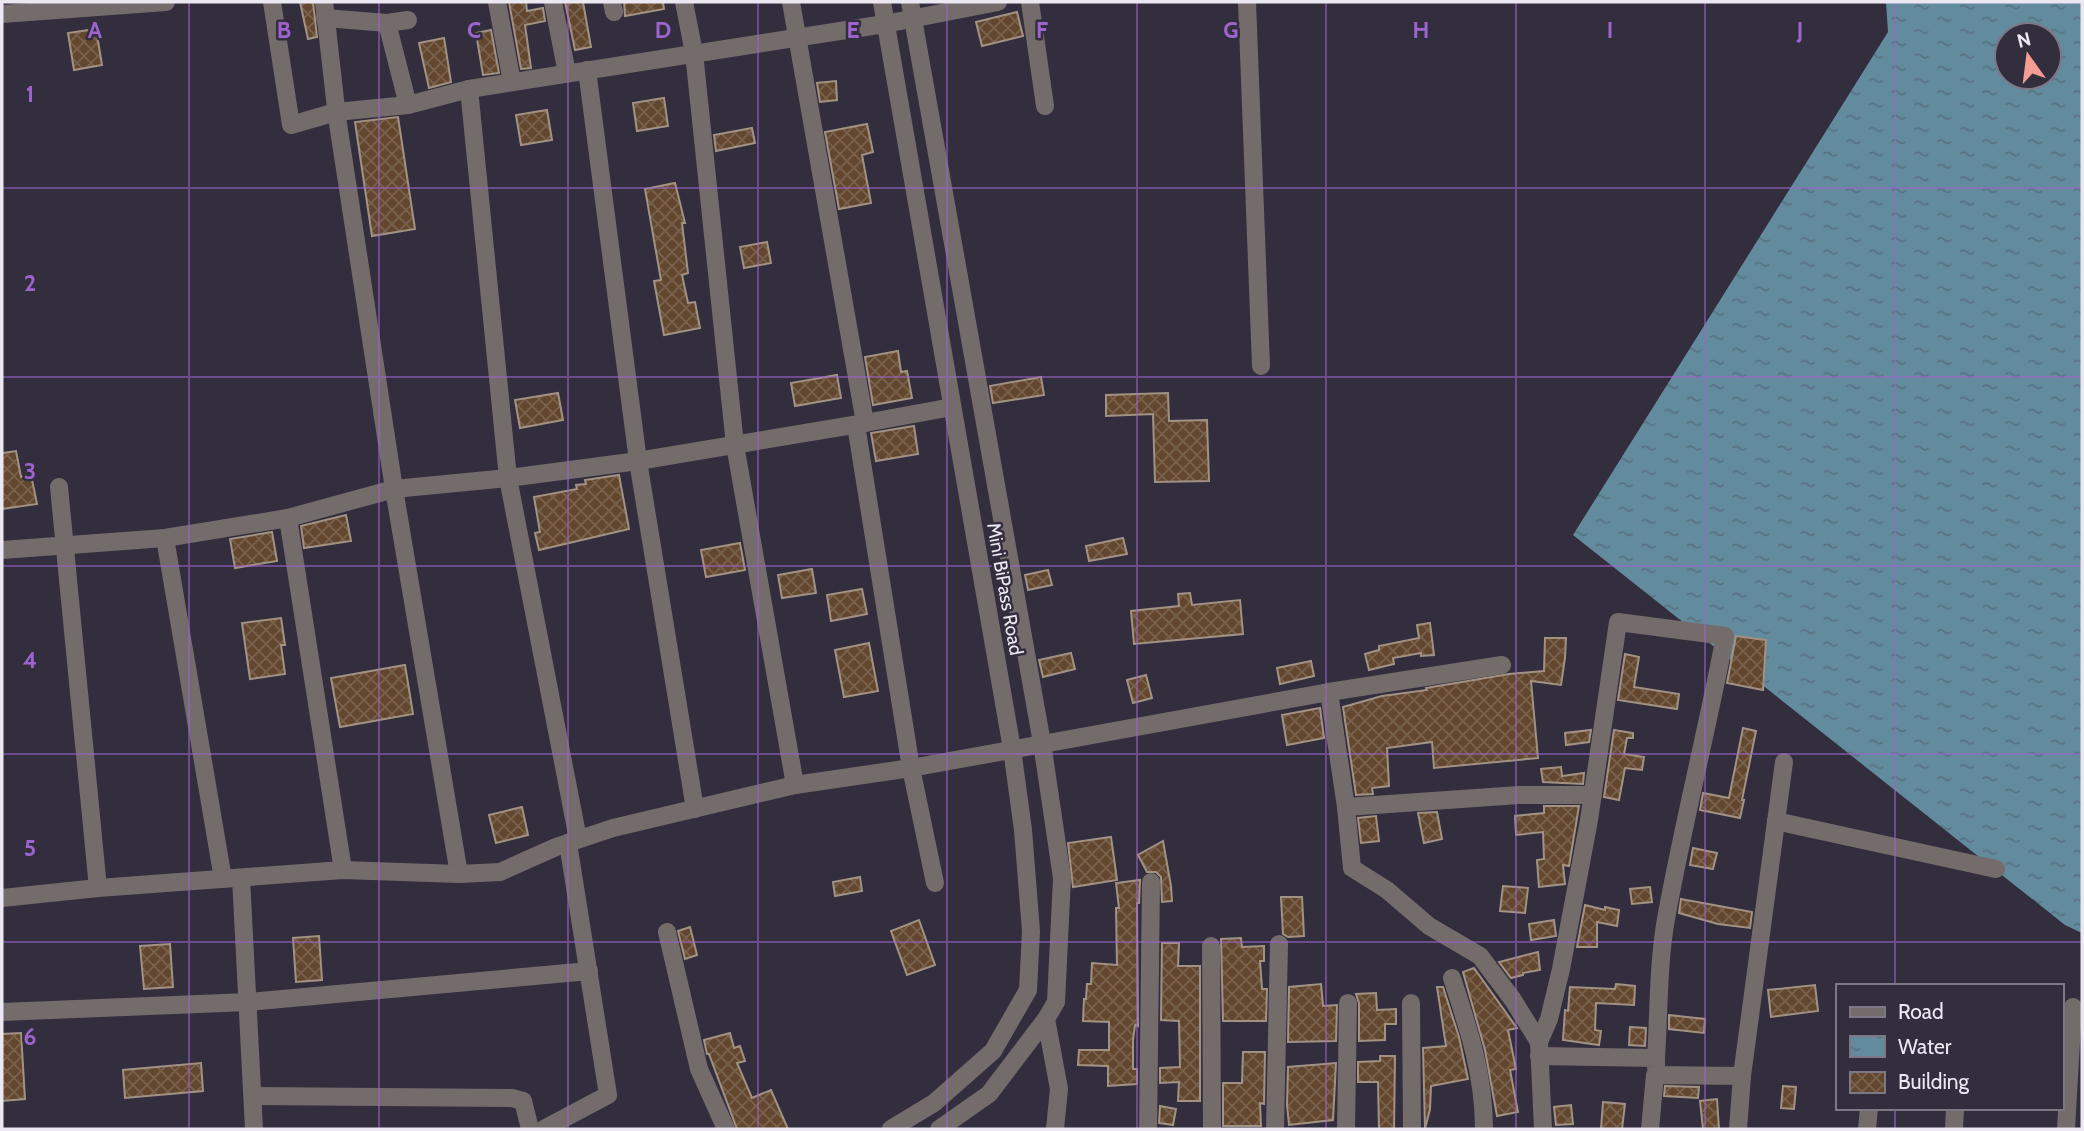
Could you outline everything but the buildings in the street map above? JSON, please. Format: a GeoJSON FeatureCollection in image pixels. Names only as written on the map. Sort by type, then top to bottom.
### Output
{"type":"FeatureCollection","features":[{"type":"Feature","properties":{"kind":"street"},"geometry":{"type":"LineString","coordinates":[[2,14],[166,2]]}},
{"type":"Feature","properties":{"kind":"street"},"geometry":{"type":"LineString","coordinates":[[272,2],[291,125],[336,112],[408,105],[470,89],[885,24],[912,10],[998,2]]}},
{"type":"Feature","properties":{"kind":"street"},"geometry":{"type":"LineString","coordinates":[[497,2],[512,82]]}},
{"type":"Feature","properties":{"kind":"street"},"geometry":{"type":"LineString","coordinates":[[553,2],[567,73]]}},
{"type":"Feature","properties":{"kind":"street"},"geometry":{"type":"LineString","coordinates":[[684,2],[694,53],[735,445],[795,785]]}},
{"type":"Feature","properties":{"kind":"street"},"geometry":{"type":"LineString","coordinates":[[791,2],[861,424],[911,768],[935,883]]}},
{"type":"Feature","properties":{"kind":"street","name":"Mini BiPass Road"},"geometry":{"type":"LineString","coordinates":[[882,2],[1012,749],[1023,830],[1031,931],[1028,990],[993,1051],[934,1103],[891,1129]]}},
{"type":"Feature","properties":{"kind":"street"},"geometry":{"type":"LineString","coordinates":[[1030,2],[1045,106]]}},
{"type":"Feature","properties":{"kind":"street"},"geometry":{"type":"LineString","coordinates":[[1247,2],[1261,366]]}},
{"type":"Feature","properties":{"kind":"street"},"geometry":{"type":"LineString","coordinates":[[408,20],[387,23],[324,10],[336,112],[394,489],[459,874]]}},
{"type":"Feature","properties":{"kind":"street"},"geometry":{"type":"LineString","coordinates":[[912,10],[1042,743],[1062,878],[1056,1002],[989,1094],[939,1129]]}},
{"type":"Feature","properties":{"kind":"street"},"geometry":{"type":"LineString","coordinates":[[387,23],[408,105]]}},
{"type":"Feature","properties":{"kind":"street"},"geometry":{"type":"LineString","coordinates":[[587,70],[638,461],[695,809]]}},
{"type":"Feature","properties":{"kind":"street"},"geometry":{"type":"LineString","coordinates":[[470,89],[508,478],[573,841],[608,1095],[544,1129]]}},
{"type":"Feature","properties":{"kind":"street"},"geometry":{"type":"LineString","coordinates":[[2,550],[165,538],[288,518],[394,489],[638,461],[952,407]]}},
{"type":"Feature","properties":{"kind":"street"},"geometry":{"type":"LineString","coordinates":[[59,487],[98,888]]}},
{"type":"Feature","properties":{"kind":"street"},"geometry":{"type":"LineString","coordinates":[[288,518],[343,870]]}},
{"type":"Feature","properties":{"kind":"street"},"geometry":{"type":"LineString","coordinates":[[165,538],[232,878],[248,1002],[254,1129]]}},
{"type":"Feature","properties":{"kind":"street"},"geometry":{"type":"LineString","coordinates":[[1543,1129],[1539,1049],[1561,969],[1593,795],[1618,622],[1726,636],[1704,745],[1693,778],[1665,921],[1650,1129]]}},
{"type":"Feature","properties":{"kind":"street"},"geometry":{"type":"LineString","coordinates":[[2,898],[98,888],[343,870],[459,874],[500,872],[573,841],[613,828],[795,785],[911,768],[1329,692],[1502,665]]}},
{"type":"Feature","properties":{"kind":"street"},"geometry":{"type":"LineString","coordinates":[[1329,692],[1352,868],[1387,890],[1429,926],[1480,956],[1513,1000],[1539,1049]]}},
{"type":"Feature","properties":{"kind":"street"},"geometry":{"type":"LineString","coordinates":[[1738,1129],[1742,1076],[1784,762]]}},
{"type":"Feature","properties":{"kind":"street"},"geometry":{"type":"LineString","coordinates":[[1346,807],[1520,795],[1593,795]]}},
{"type":"Feature","properties":{"kind":"street"},"geometry":{"type":"LineString","coordinates":[[1776,821],[1996,869]]}},
{"type":"Feature","properties":{"kind":"street"},"geometry":{"type":"LineString","coordinates":[[1148,1129],[1151,882]]}},
{"type":"Feature","properties":{"kind":"street"},"geometry":{"type":"LineString","coordinates":[[667,932],[699,1069],[726,1129]]}},
{"type":"Feature","properties":{"kind":"street"},"geometry":{"type":"LineString","coordinates":[[1275,1129],[1279,944]]}},
{"type":"Feature","properties":{"kind":"street"},"geometry":{"type":"LineString","coordinates":[[1211,946],[1212,1129]]}},
{"type":"Feature","properties":{"kind":"street"},"geometry":{"type":"LineString","coordinates":[[2,1012],[248,1002],[589,971]]}},
{"type":"Feature","properties":{"kind":"street"},"geometry":{"type":"LineString","coordinates":[[1452,978],[1473,1042],[1484,1097],[1483,1129]]}},
{"type":"Feature","properties":{"kind":"street"},"geometry":{"type":"LineString","coordinates":[[1346,1129],[1349,1003]]}},
{"type":"Feature","properties":{"kind":"street"},"geometry":{"type":"LineString","coordinates":[[1411,1003],[1412,1129]]}},
{"type":"Feature","properties":{"kind":"street"},"geometry":{"type":"LineString","coordinates":[[2066,1129],[2073,1007]]}},
{"type":"Feature","properties":{"kind":"street"},"geometry":{"type":"LineString","coordinates":[[1046,1019],[1059,1089],[1055,1129]]}},
{"type":"Feature","properties":{"kind":"street"},"geometry":{"type":"LineString","coordinates":[[1539,1049],[1656,1067],[1742,1076]]}},
{"type":"Feature","properties":{"kind":"street"},"geometry":{"type":"LineString","coordinates":[[254,1096],[512,1098],[523,1101],[530,1129]]}},
{"type":"Feature","properties":{"kind":"street"},"geometry":{"type":"LineString","coordinates":[[1867,1129],[1869,1110]]}},
{"type":"Feature","properties":{"kind":"street"},"geometry":{"type":"LineString","coordinates":[[1954,1129],[1955,1110]]}},
{"type":"Feature","properties":{"kind":"water"},"geometry":{"type":"Polygon","coordinates":[[[1886,2],[2082,2],[2082,933],[2065,925],[1573,535],[1888,32],[1886,2]]]}}]}
